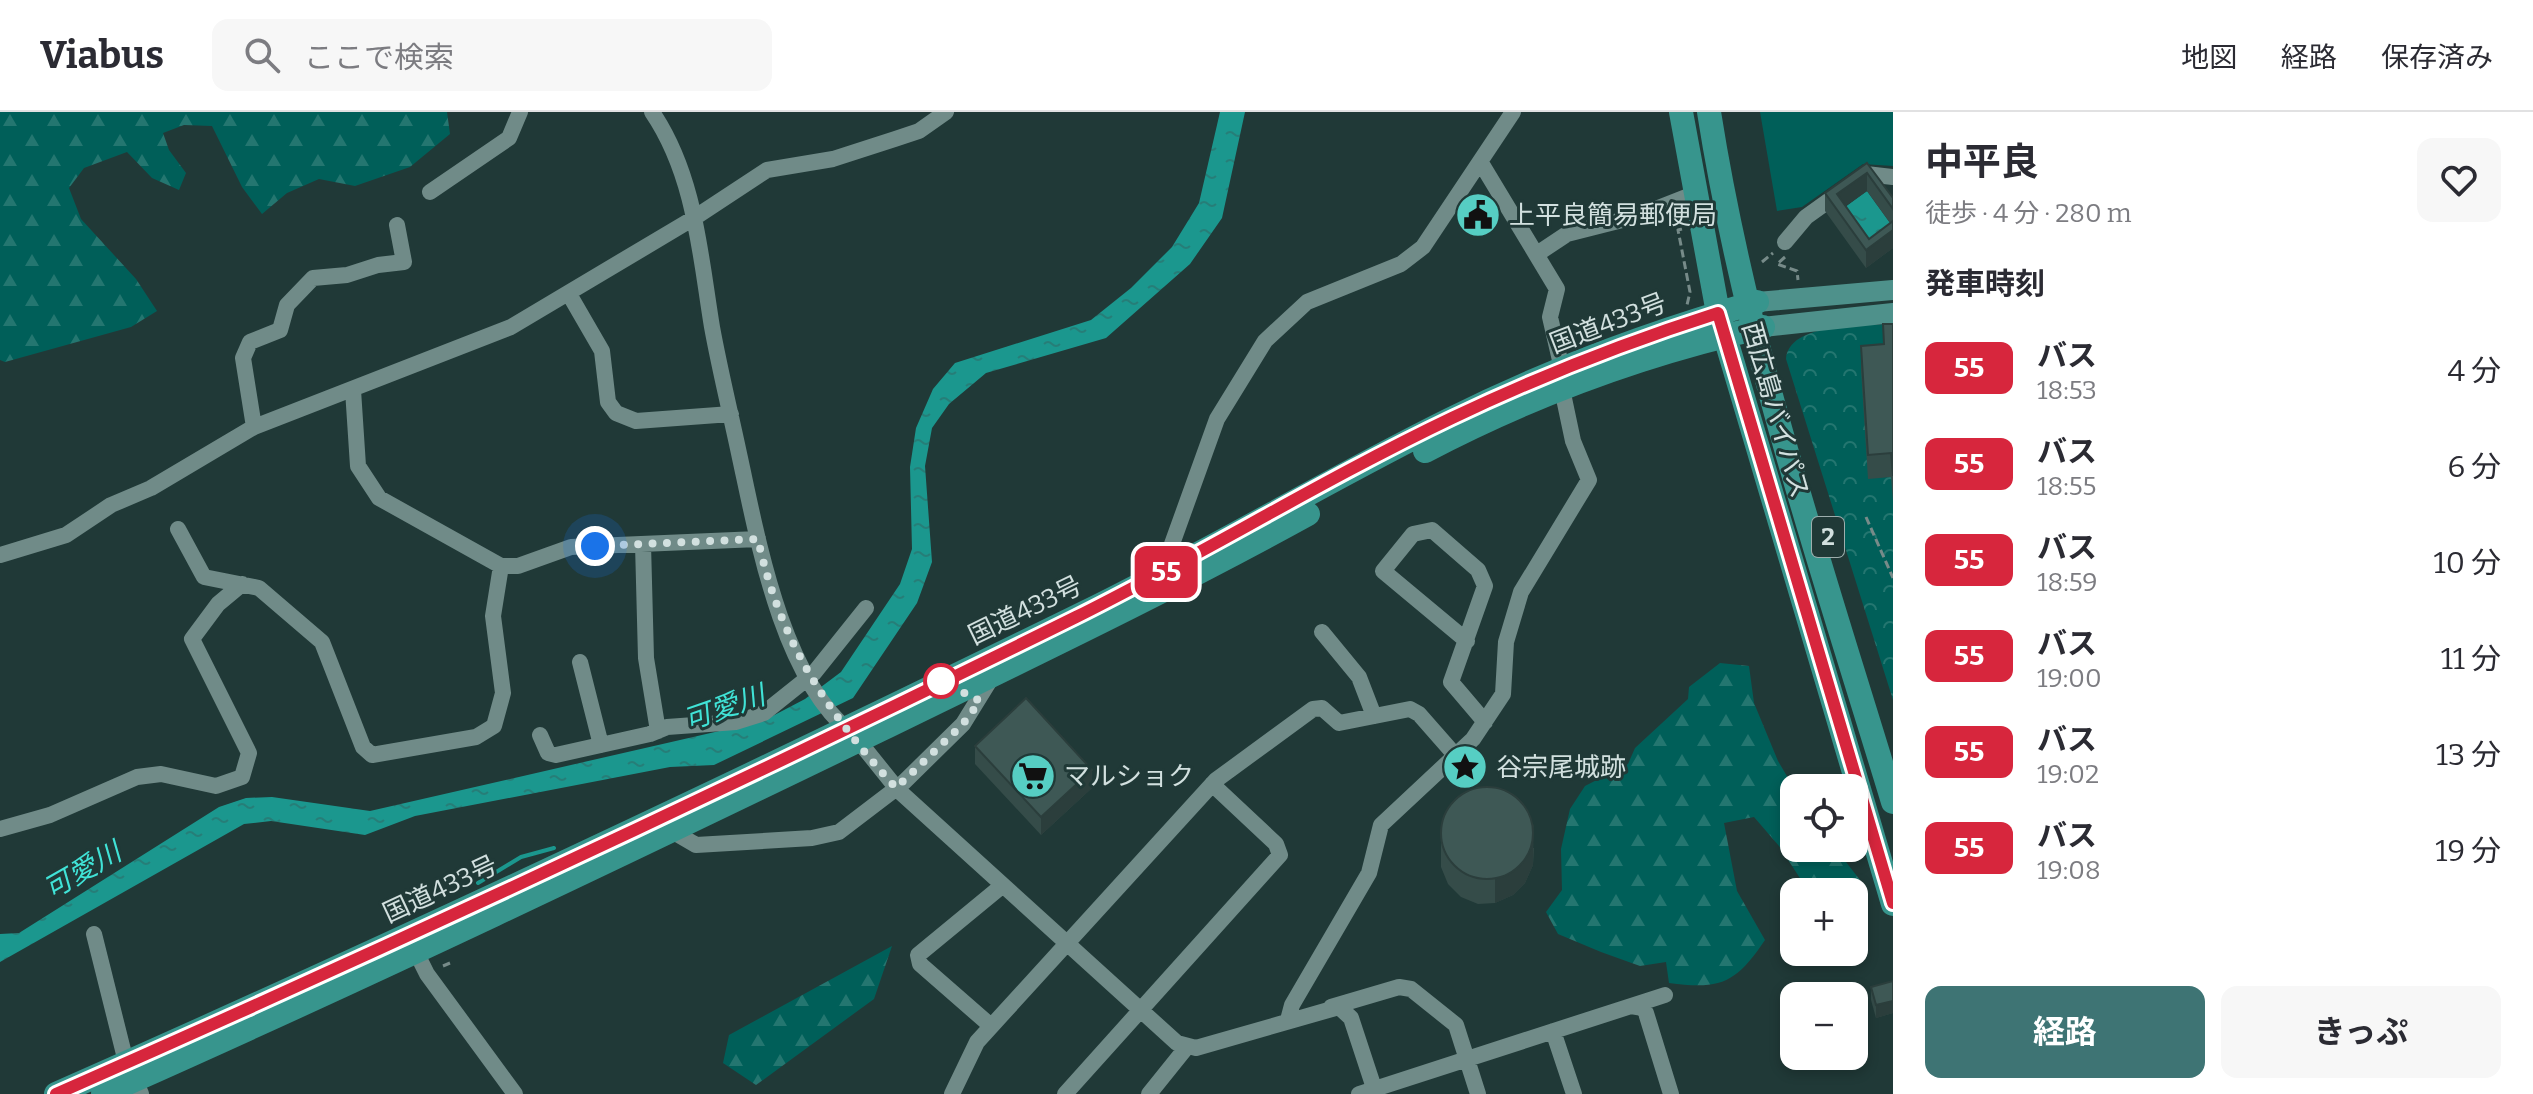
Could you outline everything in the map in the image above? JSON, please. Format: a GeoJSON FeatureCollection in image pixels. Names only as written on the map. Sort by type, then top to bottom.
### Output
{"type":"FeatureCollection","features":[{"type":"Feature","properties":{"kind":"highway","name":"西広島バイパス"},"geometry":{"type":"LineString","coordinates":[[1681,112],[1694,194],[1721,324],[1893,904]]}},
{"type":"Feature","properties":{"kind":"highway","name":"西広島バイパス"},"geometry":{"type":"LineString","coordinates":[[1689,112],[1723,287],[1750,393],[1893,871]]}},
{"type":"Feature","properties":{"kind":"highway","name":"西広島バイパス"},"geometry":{"type":"LineString","coordinates":[[1709,112],[1741,281],[1768,387],[1893,802]]}},
{"type":"Feature","properties":{"kind":"highway","name":"西広島バイパス"},"geometry":{"type":"LineString","coordinates":[[1723,112],[1763,327],[1893,747]]}},
{"type":"Feature","properties":{"kind":"highway","name":"国道433号"},"geometry":{"type":"LineString","coordinates":[[412,944],[672,831],[846,724],[992,677],[1172,578],[1562,379],[1721,324],[1757,302]]}},
{"type":"Feature","properties":{"kind":"highway","name":"国道433号"},"geometry":{"type":"LineString","coordinates":[[1721,324],[1763,327]]}},
{"type":"Feature","properties":{"kind":"highway","name":"国道433号"},"geometry":{"type":"LineString","coordinates":[[103,1094],[412,944],[846,724],[1172,578]]}},
{"type":"Feature","properties":{"kind":"highway","name":"国道433号"},"geometry":{"type":"LineString","coordinates":[[56,1094],[134,1079]]}},
{"type":"Feature","properties":{"kind":"main road"},"geometry":{"type":"LineString","coordinates":[[1757,302],[1893,290]]}},
{"type":"Feature","properties":{"kind":"main road"},"geometry":{"type":"LineString","coordinates":[[1763,327],[1893,313]]}},
{"type":"Feature","properties":{"kind":"street"},"geometry":{"type":"LineString","coordinates":[[430,192],[509,138],[520,112]]}},
{"type":"Feature","properties":{"kind":"street"},"geometry":{"type":"LineString","coordinates":[[652,112],[672,142],[694,218],[758,539],[791,643],[846,724],[896,788],[1141,1011],[1186,1048]]}},
{"type":"Feature","properties":{"kind":"street"},"geometry":{"type":"LineString","coordinates":[[0,555],[66,535],[111,505],[151,488],[254,427],[511,327],[694,218],[767,170],[833,159],[919,131],[946,112]]}},
{"type":"Feature","properties":{"kind":"street"},"geometry":{"type":"LineString","coordinates":[[1172,578],[1172,544],[1220,409],[1265,341],[1307,302],[1413,256],[1432,236],[1513,112]]}},
{"type":"Feature","properties":{"kind":"street"},"geometry":{"type":"LineString","coordinates":[[1288,1020],[1292,1005],[1372,868],[1381,825],[1455,755],[1485,722],[1505,689],[1506,642],[1521,592],[1589,480],[1573,441],[1550,317],[1557,289],[1481,163]]}},
{"type":"Feature","properties":{"kind":"street"},"geometry":{"type":"LineString","coordinates":[[1785,250],[1806,217],[1866,174],[1893,177]]}},
{"type":"Feature","properties":{"kind":"street"},"geometry":{"type":"LineString","coordinates":[[1537,254],[1567,234],[1638,216],[1694,194]]}},
{"type":"Feature","properties":{"kind":"street"},"geometry":{"type":"LineString","coordinates":[[254,427],[243,358],[250,342],[280,330],[287,305],[313,278],[347,275],[378,265],[404,262],[397,225]]}},
{"type":"Feature","properties":{"kind":"street"},"geometry":{"type":"LineString","coordinates":[[569,294],[602,351],[608,402],[616,413],[636,421],[731,414]]}},
{"type":"Feature","properties":{"kind":"street"},"geometry":{"type":"LineString","coordinates":[[353,390],[358,466],[379,498],[501,566],[518,566],[571,547],[758,539]]}},
{"type":"Feature","properties":{"kind":"street"},"geometry":{"type":"LineString","coordinates":[[178,529],[204,577],[263,591],[322,642],[363,747],[378,756],[476,737],[494,726],[503,693],[493,616],[501,566]]}},
{"type":"Feature","properties":{"kind":"street"},"geometry":{"type":"LineString","coordinates":[[1467,641],[1383,571],[1413,534],[1432,530],[1478,570],[1485,586],[1467,641],[1451,682],[1485,722]]}},
{"type":"Feature","properties":{"kind":"street"},"geometry":{"type":"LineString","coordinates":[[643,544],[646,658],[658,731]]}},
{"type":"Feature","properties":{"kind":"street"},"geometry":{"type":"LineString","coordinates":[[0,829],[50,815],[137,777],[161,774],[216,786],[242,777],[249,753],[192,639],[218,604],[242,584]]}},
{"type":"Feature","properties":{"kind":"street"},"geometry":{"type":"LineString","coordinates":[[540,735],[552,755],[670,727],[751,719],[777,705],[815,677],[866,608]]}},
{"type":"Feature","properties":{"kind":"street"},"geometry":{"type":"LineString","coordinates":[[1322,632],[1359,677],[1374,716]]}},
{"type":"Feature","properties":{"kind":"street"},"geometry":{"type":"LineString","coordinates":[[580,662],[601,745]]}},
{"type":"Feature","properties":{"kind":"street"},"geometry":{"type":"LineString","coordinates":[[672,831],[694,845],[826,836],[852,825],[922,764],[969,717],[992,677]]}},
{"type":"Feature","properties":{"kind":"street"},"geometry":{"type":"LineString","coordinates":[[952,1094],[975,1045],[1212,784],[1313,709],[1322,708],[1337,723],[1415,710],[1455,755]]}},
{"type":"Feature","properties":{"kind":"street"},"geometry":{"type":"LineString","coordinates":[[1065,1094],[1286,850],[1212,784]]}},
{"type":"Feature","properties":{"kind":"street"},"geometry":{"type":"LineString","coordinates":[[991,1026],[920,964],[918,955],[1003,885]]}},
{"type":"Feature","properties":{"kind":"street"},"geometry":{"type":"LineString","coordinates":[[94,934],[134,1079]]}},
{"type":"Feature","properties":{"kind":"street"},"geometry":{"type":"LineString","coordinates":[[412,944],[515,1094]]}},
{"type":"Feature","properties":{"kind":"street"},"geometry":{"type":"LineString","coordinates":[[1149,1094],[1186,1048],[1407,987],[1453,1021],[1478,1094]]}},
{"type":"Feature","properties":{"kind":"street"},"geometry":{"type":"LineString","coordinates":[[1331,1007],[1346,1011],[1351,1018],[1369,1092],[1665,995]]}},
{"type":"Feature","properties":{"kind":"street"},"geometry":{"type":"LineString","coordinates":[[1631,1006],[1643,1008],[1646,1013],[1671,1094]]}},
{"type":"Feature","properties":{"kind":"street"},"geometry":{"type":"LineString","coordinates":[[1553,1031],[1574,1094]]}},
{"type":"Feature","properties":{"kind":"path"},"geometry":{"type":"LineString","coordinates":[[1688,242],[1685,229],[1678,230],[1690,292]]}},
{"type":"Feature","properties":{"kind":"path"},"geometry":{"type":"LineString","coordinates":[[1785,250],[1777,264],[1797,271],[1799,288]]}},
{"type":"Feature","properties":{"kind":"path"},"geometry":{"type":"LineString","coordinates":[[1866,517],[1893,578]]}},
{"type":"Feature","properties":{"kind":"path"},"geometry":{"type":"LineString","coordinates":[[443,966],[450,963]]}},
{"type":"Feature","properties":{"kind":"green space"},"geometry":{"type":"Polygon","coordinates":[[[0,112],[447,112],[450,134],[410,167],[355,186],[319,179],[287,193],[262,214],[242,187],[212,126],[184,125],[163,133],[169,150],[186,173],[179,190],[152,178],[127,152],[84,168],[69,188],[81,219],[136,279],[157,311],[131,327],[5,362],[0,360],[0,112]]]}},
{"type":"Feature","properties":{"kind":"green space"},"geometry":{"type":"Polygon","coordinates":[[[1760,112],[1893,112],[1893,166],[1863,164],[1802,207],[1777,211],[1760,112]]]}},
{"type":"Feature","properties":{"kind":"green space"},"geometry":{"type":"Polygon","coordinates":[[[1893,324],[1893,700],[1786,359],[1790,347],[1814,332],[1847,326],[1893,324]]]}},
{"type":"Feature","properties":{"kind":"green space"},"geometry":{"type":"Polygon","coordinates":[[[1720,663],[1749,666],[1754,703],[1786,774],[1780,774],[1780,848],[1754,817],[1724,823],[1737,891],[1765,940],[1736,974],[1715,984],[1702,985],[1669,983],[1666,962],[1640,966],[1558,934],[1546,912],[1562,890],[1561,849],[1570,809],[1585,786],[1628,764],[1635,748],[1688,699],[1689,687],[1720,663]]]}},
{"type":"Feature","properties":{"kind":"green space"},"geometry":{"type":"Polygon","coordinates":[[[1789,862],[1846,862],[1858,878],[1800,878],[1789,862]]]}},
{"type":"Feature","properties":{"kind":"green space"},"geometry":{"type":"Polygon","coordinates":[[[892,946],[874,999],[756,1085],[723,1063],[729,1035],[892,946]]]}},
{"type":"Feature","properties":{"kind":"water"},"geometry":{"type":"Polygon","coordinates":[[[1220,112],[1245,112],[1222,218],[1190,264],[1106,338],[986,373],[949,404],[932,428],[925,466],[932,562],[917,603],[853,698],[714,765],[670,767],[415,816],[365,835],[271,821],[244,824],[0,962],[0,934],[19,933],[219,807],[246,798],[272,797],[370,811],[763,721],[805,699],[841,672],[900,584],[912,549],[910,467],[916,428],[933,389],[955,363],[1091,320],[1131,288],[1172,247],[1199,203],[1220,112]]]}},
{"type":"Feature","properties":{"kind":"water"},"geometry":{"type":"Polygon","coordinates":[[[1867,191],[1893,227],[1869,257],[1837,213],[1867,191]]]}},
{"type":"Feature","properties":{"kind":"building"},"geometry":{"type":"Polygon","coordinates":[[[1867,163],[1893,198],[1893,209],[1867,173],[1837,194],[1869,239],[1893,221],[1893,230],[1866,250],[1825,193],[1867,163]]]}},
{"type":"Feature","properties":{"kind":"building"},"geometry":{"type":"Polygon","coordinates":[[[1883,324],[1893,324],[1893,476],[1891,453],[1868,455],[1861,346],[1884,344],[1883,324]]]}},
{"type":"Feature","properties":{"kind":"building","name":"マルショク"},"geometry":{"type":"Polygon","coordinates":[[[1026,698],[1092,770],[1041,817],[975,746],[1026,698]]]}},
{"type":"Feature","properties":{"kind":"building"},"geometry":{"type":"Polygon","coordinates":[[[1487,787],[1505,790],[1520,800],[1530,815],[1533,833],[1530,851],[1520,866],[1505,876],[1487,879],[1469,876],[1454,866],[1444,851],[1441,833],[1444,815],[1454,800],[1469,790],[1487,787]]]}},
{"type":"Feature","properties":{"kind":"building"},"geometry":{"type":"Polygon","coordinates":[[[1893,981],[1893,1001],[1876,1005],[1871,987],[1893,981]]]}},
{"type":"Feature","properties":{"kind":"waterway"},"geometry":{"type":"LineString","coordinates":[[478,883],[521,857],[554,848]]}},
{"type":"Feature","properties":{"kind":"bus line","name":"55"},"geometry":{"type":"LineString","coordinates":[[56,1094],[378,950],[822,741],[872,713],[1154,578],[1449,420],[1562,369],[1718,313],[1893,903]]}},
{"type":"Feature","properties":{"kind":"place","name":"上平良簡易郵便局"},"geometry":{"type":"Point","coordinates":[1478,215]}},
{"type":"Feature","properties":{"kind":"place","name":"谷宗尾城跡"},"geometry":{"type":"Point","coordinates":[1465,767]}},
{"type":"Feature","properties":{"kind":"place","name":"マルショク"},"geometry":{"type":"Point","coordinates":[1033,776]}},
{"type":"Feature","properties":{"kind":"route"},"geometry":{"type":"LineString","coordinates":[[595,546],[758,539],[777,605],[802,666],[836,720],[854,736],[896,788],[963,724],[980,701],[941,681]]}},
{"type":"Feature","properties":{"kind":"water label","name":"可愛川"},"geometry":{"type":"Point","coordinates":[724,707]}},
{"type":"Feature","properties":{"kind":"water label","name":"可愛川"},"geometry":{"type":"Point","coordinates":[82,870]}}]}
